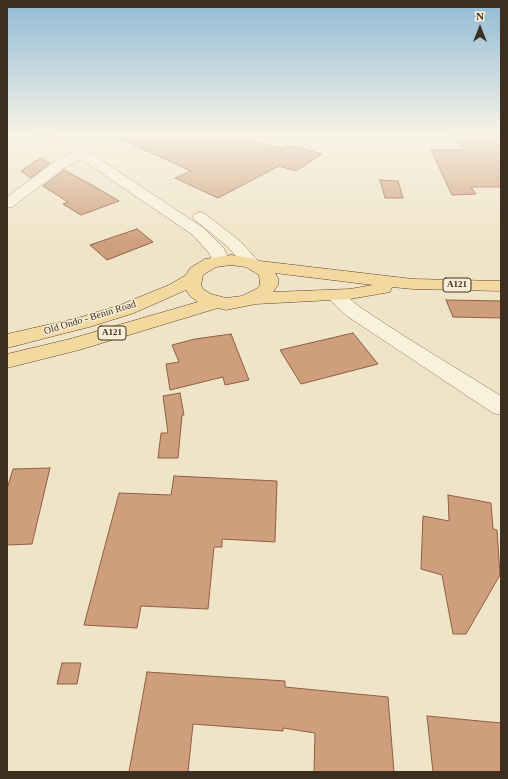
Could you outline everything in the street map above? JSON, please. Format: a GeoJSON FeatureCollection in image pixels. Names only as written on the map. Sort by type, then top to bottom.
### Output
{"type":"FeatureCollection","features":[{"type":"Feature","properties":{"kind":"main road","name":"Old Ondo - Benin Road"},"geometry":{"type":"LineString","coordinates":[[413,284],[350,294],[256,298],[237,303],[216,302],[204,298],[196,292],[192,285],[196,272],[202,267],[220,260],[242,260],[255,264],[413,284],[501,286]]}},
{"type":"Feature","properties":{"kind":"main road"},"geometry":{"type":"LineString","coordinates":[[255,264],[266,272],[269,278],[269,285],[264,292],[256,298]]}},
{"type":"Feature","properties":{"kind":"main road","name":"Old Ondo - Benin Road"},"geometry":{"type":"LineString","coordinates":[[7,341],[127,309],[175,289],[193,278]]}},
{"type":"Feature","properties":{"kind":"main road","name":"Old Ondo - Benin Road"},"geometry":{"type":"LineString","coordinates":[[7,361],[203,308],[216,302]]}},
{"type":"Feature","properties":{"kind":"street"},"geometry":{"type":"LineString","coordinates":[[7,204],[51,171]]}},
{"type":"Feature","properties":{"kind":"street"},"geometry":{"type":"LineString","coordinates":[[109,171],[199,232],[218,251],[220,260]]}},
{"type":"Feature","properties":{"kind":"street"},"geometry":{"type":"LineString","coordinates":[[127,171],[142,182],[203,218],[255,264]]}},
{"type":"Feature","properties":{"kind":"street"},"geometry":{"type":"LineString","coordinates":[[334,295],[354,312],[400,343],[501,407]]}},
{"type":"Feature","properties":{"kind":"building"},"geometry":{"type":"Polygon","coordinates":[[[22,171],[39,171],[31,178],[22,171]]]}},
{"type":"Feature","properties":{"kind":"building"},"geometry":{"type":"Polygon","coordinates":[[[62,171],[67,171],[119,201],[81,215],[63,204],[68,202],[43,186],[62,171]]]}},
{"type":"Feature","properties":{"kind":"building"},"geometry":{"type":"Polygon","coordinates":[[[190,171],[269,171],[218,198],[175,178],[190,171]]]}},
{"type":"Feature","properties":{"kind":"building"},"geometry":{"type":"Polygon","coordinates":[[[441,171],[501,171],[501,187],[471,187],[476,194],[452,195],[441,171]]]}},
{"type":"Feature","properties":{"kind":"building"},"geometry":{"type":"Polygon","coordinates":[[[380,180],[398,181],[403,198],[385,198],[380,180]]]}},
{"type":"Feature","properties":{"kind":"building"},"geometry":{"type":"Polygon","coordinates":[[[137,229],[153,242],[107,260],[90,245],[137,229]]]}},
{"type":"Feature","properties":{"kind":"building"},"geometry":{"type":"Polygon","coordinates":[[[446,300],[501,301],[501,318],[453,317],[446,300]]]}},
{"type":"Feature","properties":{"kind":"building"},"geometry":{"type":"Polygon","coordinates":[[[353,333],[378,364],[301,384],[280,350],[353,333]]]}},
{"type":"Feature","properties":{"kind":"building"},"geometry":{"type":"Polygon","coordinates":[[[231,334],[249,380],[225,385],[223,377],[170,390],[166,364],[179,362],[172,345],[195,339],[231,334]]]}},
{"type":"Feature","properties":{"kind":"building"},"geometry":{"type":"Polygon","coordinates":[[[180,393],[184,415],[182,415],[178,458],[158,458],[161,433],[168,433],[163,396],[180,393]]]}},
{"type":"Feature","properties":{"kind":"building"},"geometry":{"type":"Polygon","coordinates":[[[50,468],[32,544],[7,545],[7,489],[13,469],[50,468]]]}},
{"type":"Feature","properties":{"kind":"building"},"geometry":{"type":"Polygon","coordinates":[[[174,476],[277,481],[275,542],[222,539],[222,547],[214,547],[208,609],[141,606],[137,628],[84,625],[119,493],[171,495],[174,476]]]}},
{"type":"Feature","properties":{"kind":"building"},"geometry":{"type":"Polygon","coordinates":[[[448,495],[491,503],[493,529],[497,530],[500,575],[466,634],[453,634],[442,575],[421,569],[423,516],[449,521],[448,495]]]}},
{"type":"Feature","properties":{"kind":"building"},"geometry":{"type":"Polygon","coordinates":[[[62,663],[81,663],[77,684],[57,684],[62,663]]]}},
{"type":"Feature","properties":{"kind":"building"},"geometry":{"type":"Polygon","coordinates":[[[147,672],[285,681],[285,687],[388,697],[394,772],[314,772],[315,733],[283,728],[283,731],[193,724],[188,772],[129,772],[147,672]]]}},
{"type":"Feature","properties":{"kind":"building"},"geometry":{"type":"Polygon","coordinates":[[[427,716],[501,723],[501,772],[433,772],[427,716]]]}}]}
